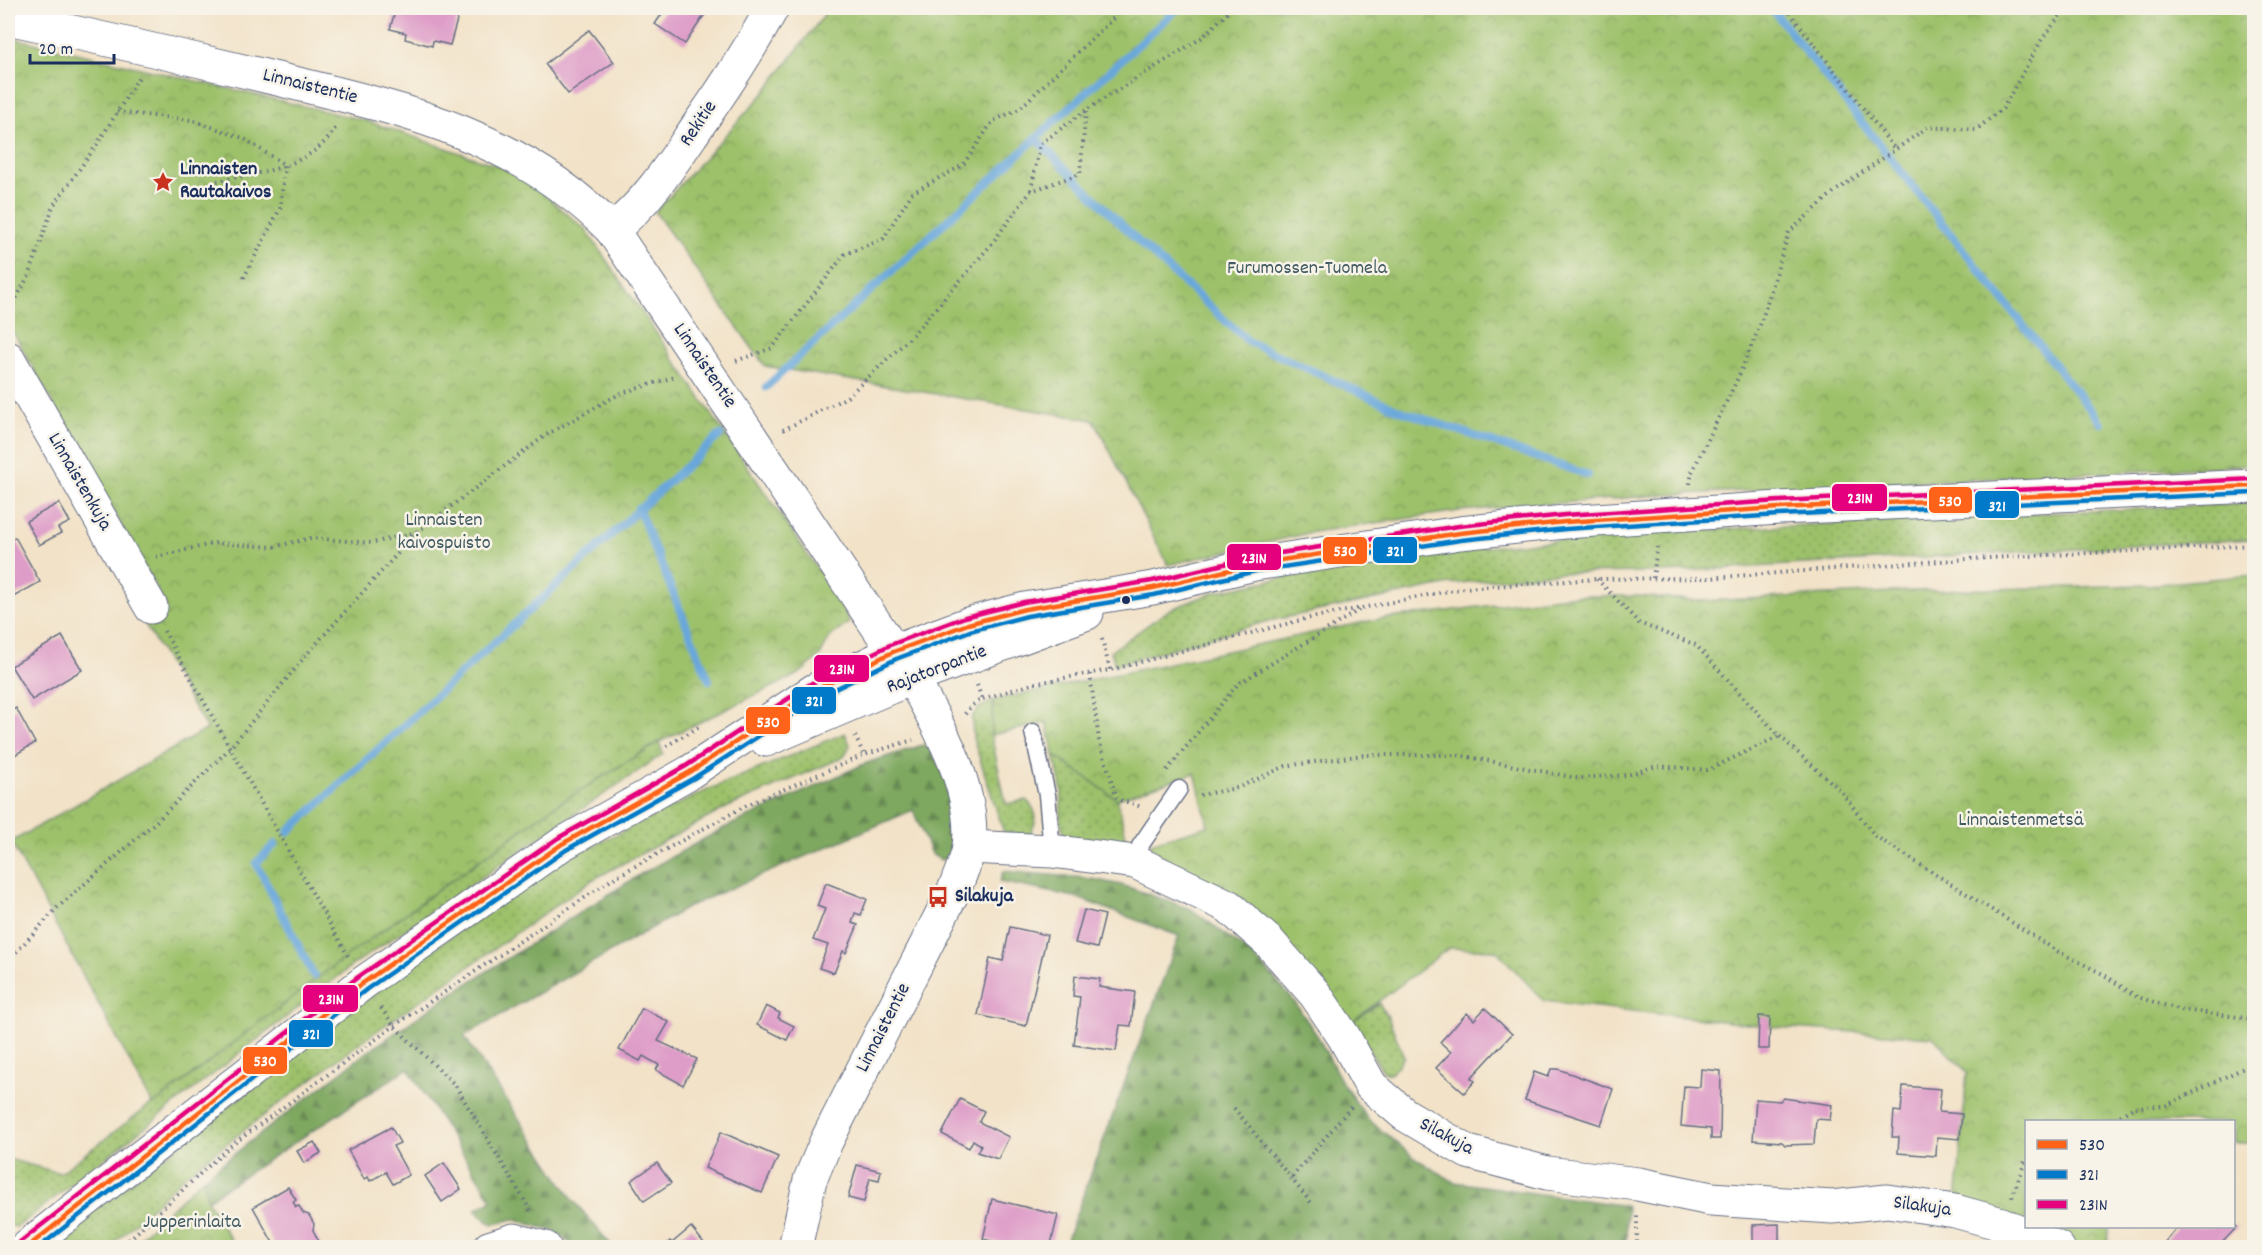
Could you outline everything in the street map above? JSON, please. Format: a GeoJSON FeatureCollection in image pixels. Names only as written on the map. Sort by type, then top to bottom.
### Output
{"type":"FeatureCollection","features":[{"type":"Feature","properties":{"kind":"street","name":"Rekitie"},"geometry":{"type":"LineString","coordinates":[[612,230],[630,216],[663,176],[757,36],[772,8]]}},
{"type":"Feature","properties":{"kind":"street","name":"Linnaistentie"},"geometry":{"type":"LineString","coordinates":[[8,18],[156,49],[390,106],[472,134],[545,173],[584,202],[612,230],[717,365],[893,652],[912,678],[940,728],[958,772],[968,814],[969,847],[956,886],[826,1142],[810,1180],[795,1248]]}},
{"type":"Feature","properties":{"kind":"street","name":"Linnaistenkuja"},"geometry":{"type":"LineString","coordinates":[[8,358],[151,607]]}},
{"type":"Feature","properties":{"kind":"street","name":"Rajatorpantie"},"geometry":{"type":"LineString","coordinates":[[25,1248],[168,1132],[363,983],[562,844],[690,772],[815,690],[893,652],[968,624],[1025,609],[1153,588],[1255,564],[1350,547],[1554,523],[1687,514],[2254,486]]}},
{"type":"Feature","properties":{"kind":"street","name":"Rajatorpantie"},"geometry":{"type":"LineString","coordinates":[[690,772],[912,678],[1153,588]]}},
{"type":"Feature","properties":{"kind":"street","name":"Silakuja"},"geometry":{"type":"LineString","coordinates":[[969,847],[1052,850],[1135,862],[1228,906],[1261,934],[1315,994],[1344,1037],[1371,1086],[1404,1114],[1468,1152],[1547,1173],[1638,1184],[1711,1199],[1832,1207],[1887,1201],[1954,1211],[2002,1224],[2058,1248]]}},
{"type":"Feature","properties":{"kind":"street"},"geometry":{"type":"LineString","coordinates":[[489,1248],[513,1240],[545,1248]]}},
{"type":"Feature","properties":{"kind":"lane"},"geometry":{"type":"LineString","coordinates":[[1033,732],[1047,795],[1052,850]]}},
{"type":"Feature","properties":{"kind":"lane"},"geometry":{"type":"LineString","coordinates":[[1135,862],[1140,846],[1179,789]]}},
{"type":"Feature","properties":{"kind":"path"},"geometry":{"type":"LineString","coordinates":[[8,959],[57,908],[158,820],[230,748],[308,654],[417,532],[546,435],[619,394],[772,348],[845,255],[883,239],[912,193],[963,165],[993,121],[1027,101],[1122,8]]}},
{"type":"Feature","properties":{"kind":"path"},"geometry":{"type":"LineString","coordinates":[[776,434],[847,397],[911,337],[990,246],[1031,191],[1040,144],[1086,110],[1203,37],[1232,8]]}},
{"type":"Feature","properties":{"kind":"path"},"geometry":{"type":"LineString","coordinates":[[1786,8],[1894,148]]}},
{"type":"Feature","properties":{"kind":"path"},"geometry":{"type":"LineString","coordinates":[[1687,514],[1692,472],[1738,378],[1761,323],[1789,232],[1834,192],[1894,148],[1928,127],[1976,130],[2003,108],[2042,39],[2066,8]]}},
{"type":"Feature","properties":{"kind":"path"},"geometry":{"type":"LineString","coordinates":[[8,314],[30,273],[53,206],[117,112],[156,49]]}},
{"type":"Feature","properties":{"kind":"path"},"geometry":{"type":"LineString","coordinates":[[217,181],[285,165],[315,150],[332,133],[351,97]]}},
{"type":"Feature","properties":{"kind":"path"},"geometry":{"type":"LineString","coordinates":[[1031,191],[1080,174],[1086,110]]}},
{"type":"Feature","properties":{"kind":"path"},"geometry":{"type":"LineString","coordinates":[[117,112],[192,120],[243,138],[285,165]]}},
{"type":"Feature","properties":{"kind":"path"},"geometry":{"type":"LineString","coordinates":[[243,279],[279,209],[285,165]]}},
{"type":"Feature","properties":{"kind":"path"},"geometry":{"type":"LineString","coordinates":[[126,565],[216,543],[273,547],[311,538],[372,543],[417,532]]}},
{"type":"Feature","properties":{"kind":"path"},"geometry":{"type":"LineString","coordinates":[[120,1248],[174,1194],[229,1147],[394,1026],[617,876],[747,805],[864,755],[940,728],[964,716],[971,706],[982,699],[1036,683],[1110,670],[1305,619],[1464,588],[1596,579],[1709,578],[1968,559],[2254,545]]}},
{"type":"Feature","properties":{"kind":"path"},"geometry":{"type":"LineString","coordinates":[[1596,579],[1639,623],[1696,645],[1779,736],[1840,790],[1875,836],[2057,951],[2103,974],[2137,997],[2182,1010],[2254,1019]]}},
{"type":"Feature","properties":{"kind":"path"},"geometry":{"type":"LineString","coordinates":[[151,607],[363,983],[394,1026],[455,1085],[534,1217]]}},
{"type":"Feature","properties":{"kind":"path"},"geometry":{"type":"LineString","coordinates":[[1162,813],[1154,785],[1238,684],[1362,608]]}},
{"type":"Feature","properties":{"kind":"path"},"geometry":{"type":"LineString","coordinates":[[1102,635],[1110,670]]}},
{"type":"Feature","properties":{"kind":"path"},"geometry":{"type":"LineString","coordinates":[[1090,674],[1099,740],[1117,799],[1162,813]]}},
{"type":"Feature","properties":{"kind":"path"},"geometry":{"type":"LineString","coordinates":[[1179,789],[1200,795],[1237,788],[1286,766],[1363,755],[1458,755],[1577,778],[1628,775],[1657,766],[1708,770],[1779,736]]}},
{"type":"Feature","properties":{"kind":"path"},"geometry":{"type":"LineString","coordinates":[[2113,1120],[2134,1107],[2165,1106],[2254,1063]]}},
{"type":"Feature","properties":{"kind":"path"},"geometry":{"type":"LineString","coordinates":[[1292,1177],[1352,1106]]}},
{"type":"Feature","properties":{"kind":"path"},"geometry":{"type":"LineString","coordinates":[[1234,1108],[1312,1204]]}},
{"type":"Feature","properties":{"kind":"path"},"geometry":{"type":"LineString","coordinates":[[2002,1224],[2025,1162]]}},
{"type":"Feature","properties":{"kind":"green space","name":"Furumossen-Tuomela"},"geometry":{"type":"Polygon","coordinates":[[[824,8],[2254,8],[2254,465],[1662,495],[1459,511],[1313,532],[1168,565],[1094,420],[765,366],[655,212],[764,93],[824,15],[824,8]]]}},
{"type":"Feature","properties":{"kind":"green space","name":"Linnaisten kaivospuisto"},"geometry":{"type":"Polygon","coordinates":[[[8,37],[367,121],[519,173],[586,230],[835,595],[850,622],[830,637],[820,656],[799,674],[659,742],[553,807],[337,963],[153,1105],[11,842],[207,729],[143,621],[167,607],[8,323],[8,37]]]}},
{"type":"Feature","properties":{"kind":"green space"},"geometry":{"type":"Polygon","coordinates":[[[2254,503],[2254,539],[1665,572],[1553,573],[1450,584],[1268,621],[1115,665],[1111,651],[1169,610],[1215,592],[1324,569],[1450,550],[1647,533],[2254,503]]]}},
{"type":"Feature","properties":{"kind":"green space","name":"Linnaistenmetsä"},"geometry":{"type":"Polygon","coordinates":[[[2254,575],[2254,1143],[2235,1143],[2235,1120],[2025,1120],[2025,1226],[1956,1204],[1967,1072],[1933,1037],[1775,1027],[1544,1001],[1496,950],[1449,948],[1350,1023],[1157,859],[1150,843],[1208,826],[1195,773],[1117,799],[1054,755],[1047,723],[991,735],[994,700],[1374,620],[1567,596],[1639,596],[1702,601],[1913,591],[2147,585],[2254,575]]]}},
{"type":"Feature","properties":{"kind":"green space"},"geometry":{"type":"Polygon","coordinates":[[[994,700],[991,735],[1006,804],[1026,800],[1033,808],[1035,821],[1029,835],[1004,833],[973,738],[972,717],[979,708],[994,700]]]}},
{"type":"Feature","properties":{"kind":"green space"},"geometry":{"type":"Polygon","coordinates":[[[845,733],[850,745],[844,757],[728,807],[592,880],[357,1045],[185,1175],[110,1247],[46,1248],[424,955],[567,858],[710,789],[845,733]]]}},
{"type":"Feature","properties":{"kind":"green space"},"geometry":{"type":"Polygon","coordinates":[[[659,742],[663,754],[353,965],[17,1227],[8,1225],[8,1159],[60,1173],[337,963],[553,807],[659,742]]]}},
{"type":"Feature","properties":{"kind":"green space"},"geometry":{"type":"Polygon","coordinates":[[[926,744],[943,772],[951,798],[952,857],[941,860],[931,854],[913,810],[692,905],[464,1036],[573,1200],[613,1247],[575,1247],[554,1231],[513,1219],[492,1225],[475,1210],[492,1200],[408,1068],[207,1200],[235,1247],[130,1248],[203,1178],[363,1055],[448,996],[641,874],[722,829],[864,764],[926,744]]]}},
{"type":"Feature","properties":{"kind":"green space"},"geometry":{"type":"Polygon","coordinates":[[[1054,755],[1117,799],[1127,840],[1119,848],[1066,838],[1060,822],[1062,792],[1054,755]]]}},
{"type":"Feature","properties":{"kind":"green space"},"geometry":{"type":"Polygon","coordinates":[[[1003,871],[1086,878],[1122,885],[1191,909],[1254,956],[1294,1001],[1318,1037],[1343,1084],[1368,1119],[1415,1158],[1454,1182],[1627,1206],[1626,1247],[1064,1247],[1179,936],[1075,897],[1000,882],[1003,871]]]}},
{"type":"Feature","properties":{"kind":"green space"},"geometry":{"type":"Polygon","coordinates":[[[1379,1003],[1388,1017],[1404,1057],[1391,1074],[1384,1072],[1350,1023],[1379,1003]]]}},
{"type":"Feature","properties":{"kind":"green space","name":"Jupperinlaita"},"geometry":{"type":"Polygon","coordinates":[[[203,1178],[207,1200],[235,1247],[130,1247],[203,1178]]]}},
{"type":"Feature","properties":{"kind":"green space"},"geometry":{"type":"Polygon","coordinates":[[[2031,1228],[2109,1228],[2108,1241],[2111,1247],[2075,1247],[2031,1228]]]}},
{"type":"Feature","properties":{"kind":"building"},"geometry":{"type":"Polygon","coordinates":[[[396,8],[439,8],[459,13],[450,45],[433,41],[432,46],[405,39],[406,33],[390,29],[396,8]]]}},
{"type":"Feature","properties":{"kind":"building"},"geometry":{"type":"Polygon","coordinates":[[[666,8],[709,8],[685,44],[655,24],[666,8]]]}},
{"type":"Feature","properties":{"kind":"building"},"geometry":{"type":"Polygon","coordinates":[[[589,30],[614,62],[568,94],[545,64],[589,30]]]}},
{"type":"Feature","properties":{"kind":"building"},"geometry":{"type":"Polygon","coordinates":[[[59,503],[70,522],[58,528],[61,533],[39,545],[26,521],[59,503]]]}},
{"type":"Feature","properties":{"kind":"building"},"geometry":{"type":"Polygon","coordinates":[[[15,537],[40,582],[8,600],[8,541],[15,537]]]}},
{"type":"Feature","properties":{"kind":"building"},"geometry":{"type":"Polygon","coordinates":[[[62,636],[82,670],[32,700],[11,666],[62,636]]]}},
{"type":"Feature","properties":{"kind":"building"},"geometry":{"type":"Polygon","coordinates":[[[16,708],[35,743],[8,759],[8,713],[16,708]]]}},
{"type":"Feature","properties":{"kind":"building"},"geometry":{"type":"Polygon","coordinates":[[[826,883],[867,899],[861,915],[855,913],[852,923],[858,925],[834,973],[819,968],[828,945],[813,940],[825,909],[817,906],[826,883]]]}},
{"type":"Feature","properties":{"kind":"building"},"geometry":{"type":"Polygon","coordinates":[[[1084,910],[1105,915],[1097,948],[1075,943],[1084,910]]]}},
{"type":"Feature","properties":{"kind":"building"},"geometry":{"type":"Polygon","coordinates":[[[1010,927],[1047,935],[1026,1026],[978,1015],[990,958],[1003,961],[1010,927]]]}},
{"type":"Feature","properties":{"kind":"building"},"geometry":{"type":"Polygon","coordinates":[[[1075,976],[1100,979],[1099,987],[1135,992],[1131,1026],[1120,1025],[1116,1051],[1074,1045],[1080,997],[1073,996],[1075,976]]]}},
{"type":"Feature","properties":{"kind":"building"},"geometry":{"type":"Polygon","coordinates":[[[766,1006],[780,1013],[778,1018],[794,1026],[787,1040],[757,1025],[766,1006]]]}},
{"type":"Feature","properties":{"kind":"building"},"geometry":{"type":"Polygon","coordinates":[[[642,1008],[669,1022],[658,1041],[697,1059],[683,1085],[656,1070],[659,1065],[643,1056],[640,1061],[619,1050],[642,1008]]]}},
{"type":"Feature","properties":{"kind":"building"},"geometry":{"type":"Polygon","coordinates":[[[1485,1008],[1512,1034],[1471,1078],[1475,1081],[1464,1093],[1436,1068],[1451,1052],[1440,1042],[1467,1013],[1474,1020],[1485,1008]]]}},
{"type":"Feature","properties":{"kind":"building"},"geometry":{"type":"Polygon","coordinates":[[[1759,1016],[1770,1017],[1769,1049],[1758,1049],[1759,1016]]]}},
{"type":"Feature","properties":{"kind":"building"},"geometry":{"type":"Polygon","coordinates":[[[1551,1069],[1558,1069],[1613,1089],[1601,1125],[1525,1100],[1534,1072],[1548,1077],[1551,1069]]]}},
{"type":"Feature","properties":{"kind":"building"},"geometry":{"type":"Polygon","coordinates":[[[1701,1069],[1721,1071],[1720,1139],[1711,1139],[1711,1129],[1681,1126],[1684,1086],[1700,1087],[1701,1069]]]}},
{"type":"Feature","properties":{"kind":"building"},"geometry":{"type":"Polygon","coordinates":[[[1903,1086],[1941,1089],[1939,1112],[1962,1114],[1960,1139],[1937,1137],[1936,1156],[1898,1153],[1899,1137],[1892,1137],[1894,1111],[1901,1112],[1903,1086]]]}},
{"type":"Feature","properties":{"kind":"building"},"geometry":{"type":"Polygon","coordinates":[[[1783,1098],[1832,1105],[1830,1120],[1816,1119],[1814,1144],[1785,1145],[1782,1142],[1753,1140],[1756,1099],[1780,1101],[1783,1098]]]}},
{"type":"Feature","properties":{"kind":"building"},"geometry":{"type":"Polygon","coordinates":[[[960,1099],[984,1111],[979,1122],[1009,1137],[998,1159],[977,1152],[981,1145],[973,1140],[969,1148],[942,1134],[960,1099]]]}},
{"type":"Feature","properties":{"kind":"building"},"geometry":{"type":"Polygon","coordinates":[[[391,1127],[400,1143],[393,1146],[409,1175],[393,1184],[386,1172],[370,1181],[368,1177],[364,1179],[348,1150],[391,1127]]]}},
{"type":"Feature","properties":{"kind":"building"},"geometry":{"type":"Polygon","coordinates":[[[721,1132],[778,1157],[762,1193],[705,1168],[721,1132]]]}},
{"type":"Feature","properties":{"kind":"building"},"geometry":{"type":"Polygon","coordinates":[[[314,1142],[321,1153],[304,1163],[297,1151],[314,1142]]]}},
{"type":"Feature","properties":{"kind":"building"},"geometry":{"type":"Polygon","coordinates":[[[444,1163],[461,1189],[442,1202],[425,1176],[444,1163]]]}},
{"type":"Feature","properties":{"kind":"building"},"geometry":{"type":"Polygon","coordinates":[[[657,1163],[671,1183],[644,1201],[631,1181],[657,1163]]]}},
{"type":"Feature","properties":{"kind":"building"},"geometry":{"type":"Polygon","coordinates":[[[857,1165],[881,1171],[879,1180],[870,1178],[864,1202],[848,1198],[857,1165]]]}},
{"type":"Feature","properties":{"kind":"building"},"geometry":{"type":"Polygon","coordinates":[[[288,1187],[296,1200],[293,1202],[296,1207],[299,1206],[303,1213],[309,1215],[322,1248],[276,1248],[253,1207],[288,1187]]]}},
{"type":"Feature","properties":{"kind":"building"},"geometry":{"type":"Polygon","coordinates":[[[992,1199],[1058,1215],[1050,1248],[1019,1248],[983,1239],[992,1199]]]}},
{"type":"Feature","properties":{"kind":"building"},"geometry":{"type":"Polygon","coordinates":[[[1779,1224],[1779,1243],[1753,1244],[1753,1225],[1779,1224]]]}},
{"type":"Feature","properties":{"kind":"building"},"geometry":{"type":"Polygon","coordinates":[[[2235,1225],[2237,1227],[2217,1248],[2160,1248],[2176,1228],[2235,1228],[2235,1225]]]}},
{"type":"Feature","properties":{"kind":"building"},"geometry":{"type":"Polygon","coordinates":[[[691,1227],[708,1248],[662,1248],[670,1241],[672,1243],[691,1227]]]}},
{"type":"Feature","properties":{"kind":"waterway"},"geometry":{"type":"LineString","coordinates":[[766,387],[1178,8]]}},
{"type":"Feature","properties":{"kind":"waterway"},"geometry":{"type":"LineString","coordinates":[[1771,8],[2101,423]]}},
{"type":"Feature","properties":{"kind":"waterway"},"geometry":{"type":"LineString","coordinates":[[1035,138],[1142,245],[1249,342],[1399,410],[1588,475]]}},
{"type":"Feature","properties":{"kind":"waterway"},"geometry":{"type":"LineString","coordinates":[[288,832],[720,435]]}},
{"type":"Feature","properties":{"kind":"waterway"},"geometry":{"type":"LineString","coordinates":[[638,508],[709,680]]}},
{"type":"Feature","properties":{"kind":"waterway"},"geometry":{"type":"LineString","coordinates":[[275,844],[256,863],[314,976]]}},
{"type":"Feature","properties":{"kind":"transit line","name":"231N"},"geometry":{"type":"LineString","coordinates":[[20,1242],[358,977],[558,838],[686,766],[812,683],[890,645],[965,617],[1024,602],[1152,581],[1254,557],[1459,526],[1565,515],[1779,501],[2254,479]]}},
{"type":"Feature","properties":{"kind":"transit line","name":"530"},"geometry":{"type":"LineString","coordinates":[[26,1248],[363,983],[562,844],[690,772],[815,690],[893,652],[968,624],[1025,609],[1153,588],[1255,564],[1460,533],[1565,522],[1779,508],[2254,486]]}},
{"type":"Feature","properties":{"kind":"transit line","name":"321"},"geometry":{"type":"LineString","coordinates":[[38,1248],[367,989],[566,850],[694,778],[819,697],[896,659],[970,631],[1027,616],[1154,595],[1256,571],[1461,540],[1566,529],[1779,515],[2254,493]]}},
{"type":"Feature","properties":{"kind":"place","name":"Linnaisten Rautakaivos"},"geometry":{"type":"Point","coordinates":[163,182]}},
{"type":"Feature","properties":{"kind":"place","name":"Silakuja"},"geometry":{"type":"Point","coordinates":[938,897]}}]}
